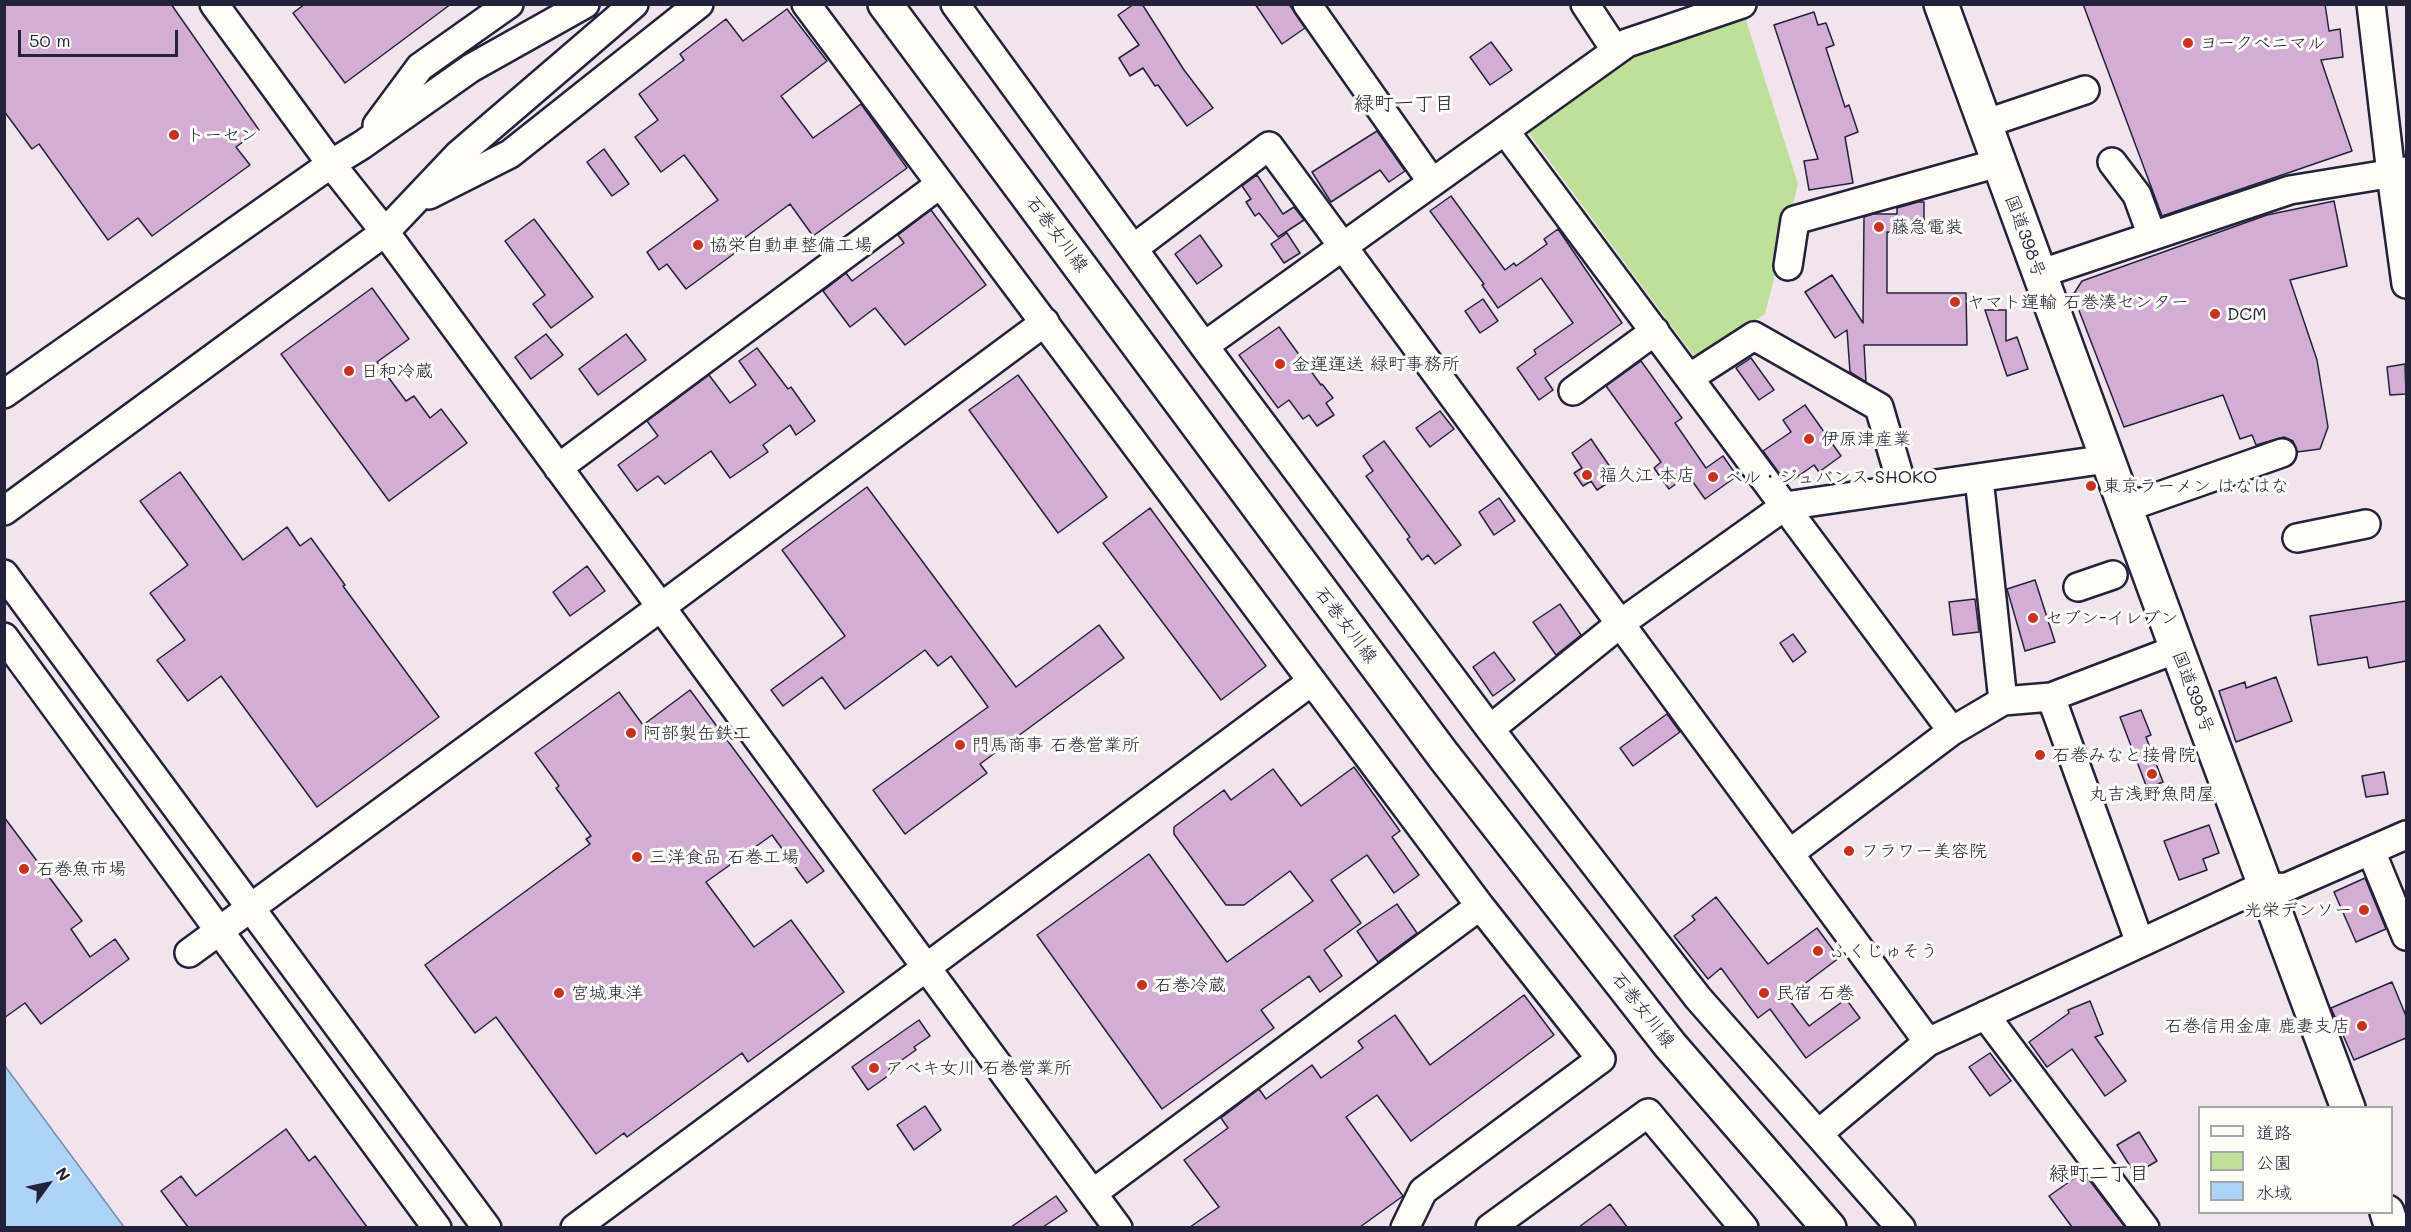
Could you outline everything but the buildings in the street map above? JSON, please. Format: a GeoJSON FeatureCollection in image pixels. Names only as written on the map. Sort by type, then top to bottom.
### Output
{"type":"FeatureCollection","features":[{"type":"Feature","properties":{"kind":"main road","name":"石巻女川線"},"geometry":{"type":"LineString","coordinates":[[885,4],[1443,755],[1670,1045],[1829,1227]]}},
{"type":"Feature","properties":{"kind":"main road","name":"国道398号"},"geometry":{"type":"LineString","coordinates":[[1941,4],[2176,649],[2348,1106]]}},
{"type":"Feature","properties":{"kind":"street"},"geometry":{"type":"LineString","coordinates":[[214,4],[331,164],[385,232],[1118,1227]]}},
{"type":"Feature","properties":{"kind":"street"},"geometry":{"type":"LineString","coordinates":[[362,145],[420,67],[509,4]]}},
{"type":"Feature","properties":{"kind":"street"},"geometry":{"type":"LineString","coordinates":[[4,394],[471,68],[585,4]]}},
{"type":"Feature","properties":{"kind":"street"},"geometry":{"type":"LineString","coordinates":[[4,511],[385,232],[458,155],[634,4]]}},
{"type":"Feature","properties":{"kind":"street"},"geometry":{"type":"LineString","coordinates":[[410,204],[510,154],[699,4]]}},
{"type":"Feature","properties":{"kind":"street"},"geometry":{"type":"LineString","coordinates":[[806,4],[1311,682],[1480,906],[1601,1059],[1423,1191],[1406,1227]]}},
{"type":"Feature","properties":{"kind":"street"},"geometry":{"type":"LineString","coordinates":[[955,4],[1204,346],[1490,729],[1698,998],[1901,1227]]}},
{"type":"Feature","properties":{"kind":"street"},"geometry":{"type":"LineString","coordinates":[[1307,4],[1432,182]]}},
{"type":"Feature","properties":{"kind":"street"},"geometry":{"type":"LineString","coordinates":[[1585,4],[1616,51]]}},
{"type":"Feature","properties":{"kind":"street"},"geometry":{"type":"LineString","coordinates":[[1204,346],[1627,43],[1742,4]]}},
{"type":"Feature","properties":{"kind":"street"},"geometry":{"type":"LineString","coordinates":[[2370,4],[2398,173],[2406,284]]}},
{"type":"Feature","properties":{"kind":"street"},"geometry":{"type":"LineString","coordinates":[[1984,124],[2085,90]]}},
{"type":"Feature","properties":{"kind":"street"},"geometry":{"type":"LineString","coordinates":[[1505,131],[1952,731]]}},
{"type":"Feature","properties":{"kind":"street"},"geometry":{"type":"LineString","coordinates":[[1134,248],[1269,146],[1928,1042]]}},
{"type":"Feature","properties":{"kind":"street"},"geometry":{"type":"LineString","coordinates":[[2112,162],[2137,195],[2152,236]]}},
{"type":"Feature","properties":{"kind":"street"},"geometry":{"type":"LineString","coordinates":[[1788,266],[1796,219],[1998,163]]}},
{"type":"Feature","properties":{"kind":"street"},"geometry":{"type":"LineString","coordinates":[[2039,274],[2290,190],[2398,173]]}},
{"type":"Feature","properties":{"kind":"street"},"geometry":{"type":"LineString","coordinates":[[558,468],[939,185]]}},
{"type":"Feature","properties":{"kind":"street"},"geometry":{"type":"LineString","coordinates":[[189,953],[1045,322]]}},
{"type":"Feature","properties":{"kind":"street"},"geometry":{"type":"LineString","coordinates":[[1574,391],[1655,331]]}},
{"type":"Feature","properties":{"kind":"street"},"geometry":{"type":"LineString","coordinates":[[1689,378],[1754,336],[1879,407],[1903,489]]}},
{"type":"Feature","properties":{"kind":"street"},"geometry":{"type":"LineString","coordinates":[[2125,508],[2282,453]]}},
{"type":"Feature","properties":{"kind":"street"},"geometry":{"type":"LineString","coordinates":[[1490,729],[1621,623],[1785,506],[2107,459]]}},
{"type":"Feature","properties":{"kind":"street"},"geometry":{"type":"LineString","coordinates":[[1979,478],[2003,701]]}},
{"type":"Feature","properties":{"kind":"street"},"geometry":{"type":"LineString","coordinates":[[2297,538],[2366,524]]}},
{"type":"Feature","properties":{"kind":"street"},"geometry":{"type":"LineString","coordinates":[[4,574],[487,1227]]}},
{"type":"Feature","properties":{"kind":"street"},"geometry":{"type":"LineString","coordinates":[[2078,587],[2113,575]]}},
{"type":"Feature","properties":{"kind":"street"},"geometry":{"type":"LineString","coordinates":[[4,637],[437,1227]]}},
{"type":"Feature","properties":{"kind":"street"},"geometry":{"type":"LineString","coordinates":[[1790,853],[1952,731],[2003,701],[2051,697],[2176,649]]}},
{"type":"Feature","properties":{"kind":"street"},"geometry":{"type":"LineString","coordinates":[[575,1227],[1311,682]]}},
{"type":"Feature","properties":{"kind":"street"},"geometry":{"type":"LineString","coordinates":[[2051,697],[2140,943]]}},
{"type":"Feature","properties":{"kind":"street"},"geometry":{"type":"LineString","coordinates":[[1818,1134],[1928,1042],[2252,891],[2287,887],[2406,836]]}},
{"type":"Feature","properties":{"kind":"street"},"geometry":{"type":"LineString","coordinates":[[2371,851],[2406,936]]}},
{"type":"Feature","properties":{"kind":"street"},"geometry":{"type":"LineString","coordinates":[[1093,1193],[1480,906]]}},
{"type":"Feature","properties":{"kind":"street"},"geometry":{"type":"LineString","coordinates":[[1985,1015],[2145,1227]]}},
{"type":"Feature","properties":{"kind":"street"},"geometry":{"type":"LineString","coordinates":[[1491,1227],[1648,1113],[1744,1227]]}},
{"type":"Feature","properties":{"kind":"green space"},"geometry":{"type":"Polygon","coordinates":[[[1745,17],[1798,184],[1765,314],[1696,359],[1528,132],[1653,42],[1745,17]]]}},
{"type":"Feature","properties":{"kind":"water"},"geometry":{"type":"Polygon","coordinates":[[[5,1066],[124,1227],[5,1227],[5,1066]]]}},
{"type":"Feature","properties":{"kind":"place","name":"ヨークベニマル"},"geometry":{"type":"Point","coordinates":[2188,43]}},
{"type":"Feature","properties":{"kind":"place","name":"トーセン"},"geometry":{"type":"Point","coordinates":[174,135]}},
{"type":"Feature","properties":{"kind":"place","name":"藤急電装"},"geometry":{"type":"Point","coordinates":[1879,227]}},
{"type":"Feature","properties":{"kind":"place","name":"協栄自動車整備工場"},"geometry":{"type":"Point","coordinates":[698,245]}},
{"type":"Feature","properties":{"kind":"place","name":"ヤマト運輸 石巻湊センター"},"geometry":{"type":"Point","coordinates":[1955,302]}},
{"type":"Feature","properties":{"kind":"place","name":"DCM"},"geometry":{"type":"Point","coordinates":[2215,314]}},
{"type":"Feature","properties":{"kind":"place","name":"金運運送 緑町事務所"},"geometry":{"type":"Point","coordinates":[1280,364]}},
{"type":"Feature","properties":{"kind":"place","name":"日和冷蔵"},"geometry":{"type":"Point","coordinates":[349,371]}},
{"type":"Feature","properties":{"kind":"place","name":"伊原津産業"},"geometry":{"type":"Point","coordinates":[1809,439]}},
{"type":"Feature","properties":{"kind":"place","name":"福久江 本店"},"geometry":{"type":"Point","coordinates":[1587,475]}},
{"type":"Feature","properties":{"kind":"place","name":"ベル・ジュバンス SHOKO"},"geometry":{"type":"Point","coordinates":[1713,477]}},
{"type":"Feature","properties":{"kind":"place","name":"東京ラーメン はなはな"},"geometry":{"type":"Point","coordinates":[2091,486]}},
{"type":"Feature","properties":{"kind":"place","name":"セブン-イレブン"},"geometry":{"type":"Point","coordinates":[2033,618]}},
{"type":"Feature","properties":{"kind":"place","name":"阿部製缶鉄工"},"geometry":{"type":"Point","coordinates":[631,733]}},
{"type":"Feature","properties":{"kind":"place","name":"門馬商事 石巻営業所"},"geometry":{"type":"Point","coordinates":[960,745]}},
{"type":"Feature","properties":{"kind":"place","name":"石巻みなと接骨院"},"geometry":{"type":"Point","coordinates":[2040,755]}},
{"type":"Feature","properties":{"kind":"place","name":"丸吉浅野魚問屋"},"geometry":{"type":"Point","coordinates":[2152,774]}},
{"type":"Feature","properties":{"kind":"place","name":"フラワー美容院"},"geometry":{"type":"Point","coordinates":[1849,851]}},
{"type":"Feature","properties":{"kind":"place","name":"三洋食品 石巻工場"},"geometry":{"type":"Point","coordinates":[637,857]}},
{"type":"Feature","properties":{"kind":"place","name":"石巻魚市場"},"geometry":{"type":"Point","coordinates":[24,869]}},
{"type":"Feature","properties":{"kind":"place","name":"光栄デンソー"},"geometry":{"type":"Point","coordinates":[2364,910]}},
{"type":"Feature","properties":{"kind":"place","name":"ふくじゅそう"},"geometry":{"type":"Point","coordinates":[1818,951]}},
{"type":"Feature","properties":{"kind":"place","name":"石巻冷蔵"},"geometry":{"type":"Point","coordinates":[1142,985]}},
{"type":"Feature","properties":{"kind":"place","name":"宮城東洋"},"geometry":{"type":"Point","coordinates":[559,993]}},
{"type":"Feature","properties":{"kind":"place","name":"民宿 石巻"},"geometry":{"type":"Point","coordinates":[1764,993]}},
{"type":"Feature","properties":{"kind":"place","name":"石巻信用金庫 鹿妻支店"},"geometry":{"type":"Point","coordinates":[2362,1026]}},
{"type":"Feature","properties":{"kind":"place","name":"アベキ女川 石巻営業所"},"geometry":{"type":"Point","coordinates":[874,1068]}},
{"type":"Feature","properties":{"kind":"district","name":"緑町一丁目"},"geometry":{"type":"Point","coordinates":[1404,104]}},
{"type":"Feature","properties":{"kind":"district","name":"緑町二丁目"},"geometry":{"type":"Point","coordinates":[2099,1174]}}]}
